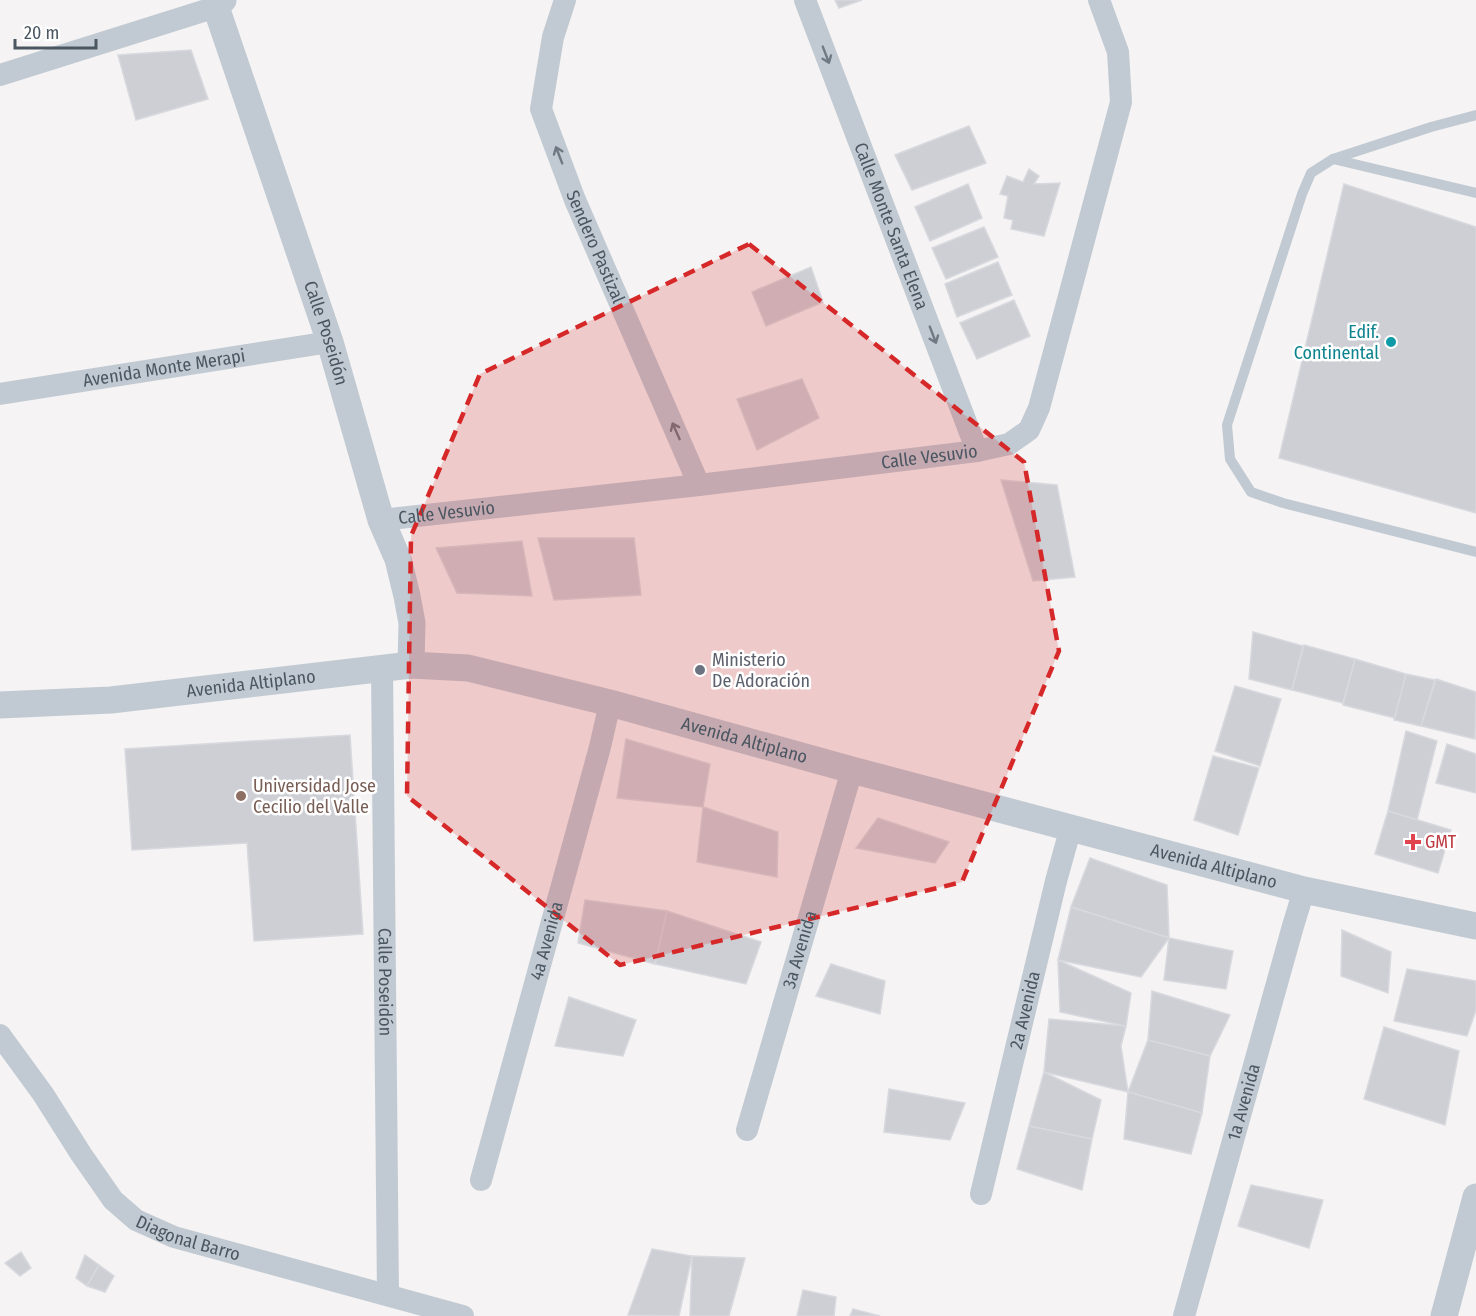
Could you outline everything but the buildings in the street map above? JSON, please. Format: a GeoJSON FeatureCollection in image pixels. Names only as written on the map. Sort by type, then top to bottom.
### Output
{"type":"FeatureCollection","features":[{"type":"Feature","properties":{"kind":"street","name":"Sendero Pastizal"},"geometry":{"type":"LineString","coordinates":[[565,0],[553,37],[541,109],[575,200],[699,485]]}},
{"type":"Feature","properties":{"kind":"street","name":"Calle Monte Santa Elena"},"geometry":{"type":"LineString","coordinates":[[805,0],[977,451]]}},
{"type":"Feature","properties":{"kind":"street","name":"Calle Vesuvio"},"geometry":{"type":"LineString","coordinates":[[381,520],[699,485],[977,451],[1009,444],[1029,430],[1046,385],[1122,102],[1118,52],[1099,0]]}},
{"type":"Feature","properties":{"kind":"street"},"geometry":{"type":"LineString","coordinates":[[0,75],[220,3]]}},
{"type":"Feature","properties":{"kind":"street","name":"Calle Poseidón"},"geometry":{"type":"LineString","coordinates":[[220,3],[330,342],[381,520],[399,559],[412,623],[411,665]]}},
{"type":"Feature","properties":{"kind":"street","name":"Avenida Monte Merapi"},"geometry":{"type":"LineString","coordinates":[[0,394],[330,342]]}},
{"type":"Feature","properties":{"kind":"street","name":"Avenida Altiplano"},"geometry":{"type":"LineString","coordinates":[[0,705],[111,700],[411,665],[468,668],[610,703],[1304,890],[1476,926]]}},
{"type":"Feature","properties":{"kind":"street","name":"Calle Poseidón"},"geometry":{"type":"LineString","coordinates":[[382,668],[388,1295]]}},
{"type":"Feature","properties":{"kind":"street","name":"4a Avenida"},"geometry":{"type":"LineString","coordinates":[[481,1180],[600,747],[610,703]]}},
{"type":"Feature","properties":{"kind":"street","name":"3a Avenida"},"geometry":{"type":"LineString","coordinates":[[747,1130],[852,770]]}},
{"type":"Feature","properties":{"kind":"street","name":"2a Avenida"},"geometry":{"type":"LineString","coordinates":[[981,1194],[1071,827]]}},
{"type":"Feature","properties":{"kind":"street","name":"1a Avenida"},"geometry":{"type":"LineString","coordinates":[[1184,1316],[1304,890]]}},
{"type":"Feature","properties":{"kind":"street","name":"Diagonal Barro"},"geometry":{"type":"LineString","coordinates":[[0,1035],[113,1200],[136,1220],[174,1237],[462,1316]]}},
{"type":"Feature","properties":{"kind":"street"},"geometry":{"type":"LineString","coordinates":[[1444,1316],[1476,1197]]}},
{"type":"Feature","properties":{"kind":"lane"},"geometry":{"type":"LineString","coordinates":[[1476,115],[1333,159],[1311,173],[1302,194],[1227,425],[1230,459],[1251,492],[1283,503],[1476,552]]}},
{"type":"Feature","properties":{"kind":"lane"},"geometry":{"type":"LineString","coordinates":[[1333,159],[1476,192]]}},
{"type":"Feature","properties":{"kind":"highlighted area"},"geometry":{"type":"Polygon","coordinates":[[[749,244],[1024,462],[1059,651],[962,882],[620,965],[407,796],[411,536],[480,374],[749,244]]]}},
{"type":"Feature","properties":{"kind":"place","name":"Edif. Continental"},"geometry":{"type":"Point","coordinates":[1391,342]}},
{"type":"Feature","properties":{"kind":"place","name":"Ministerio De Adoración"},"geometry":{"type":"Point","coordinates":[700,670]}},
{"type":"Feature","properties":{"kind":"place","name":"Universidad Jose Cecilio del Valle"},"geometry":{"type":"Point","coordinates":[241,796]}},
{"type":"Feature","properties":{"kind":"place","name":"GMT"},"geometry":{"type":"Point","coordinates":[1413,842]}}]}
